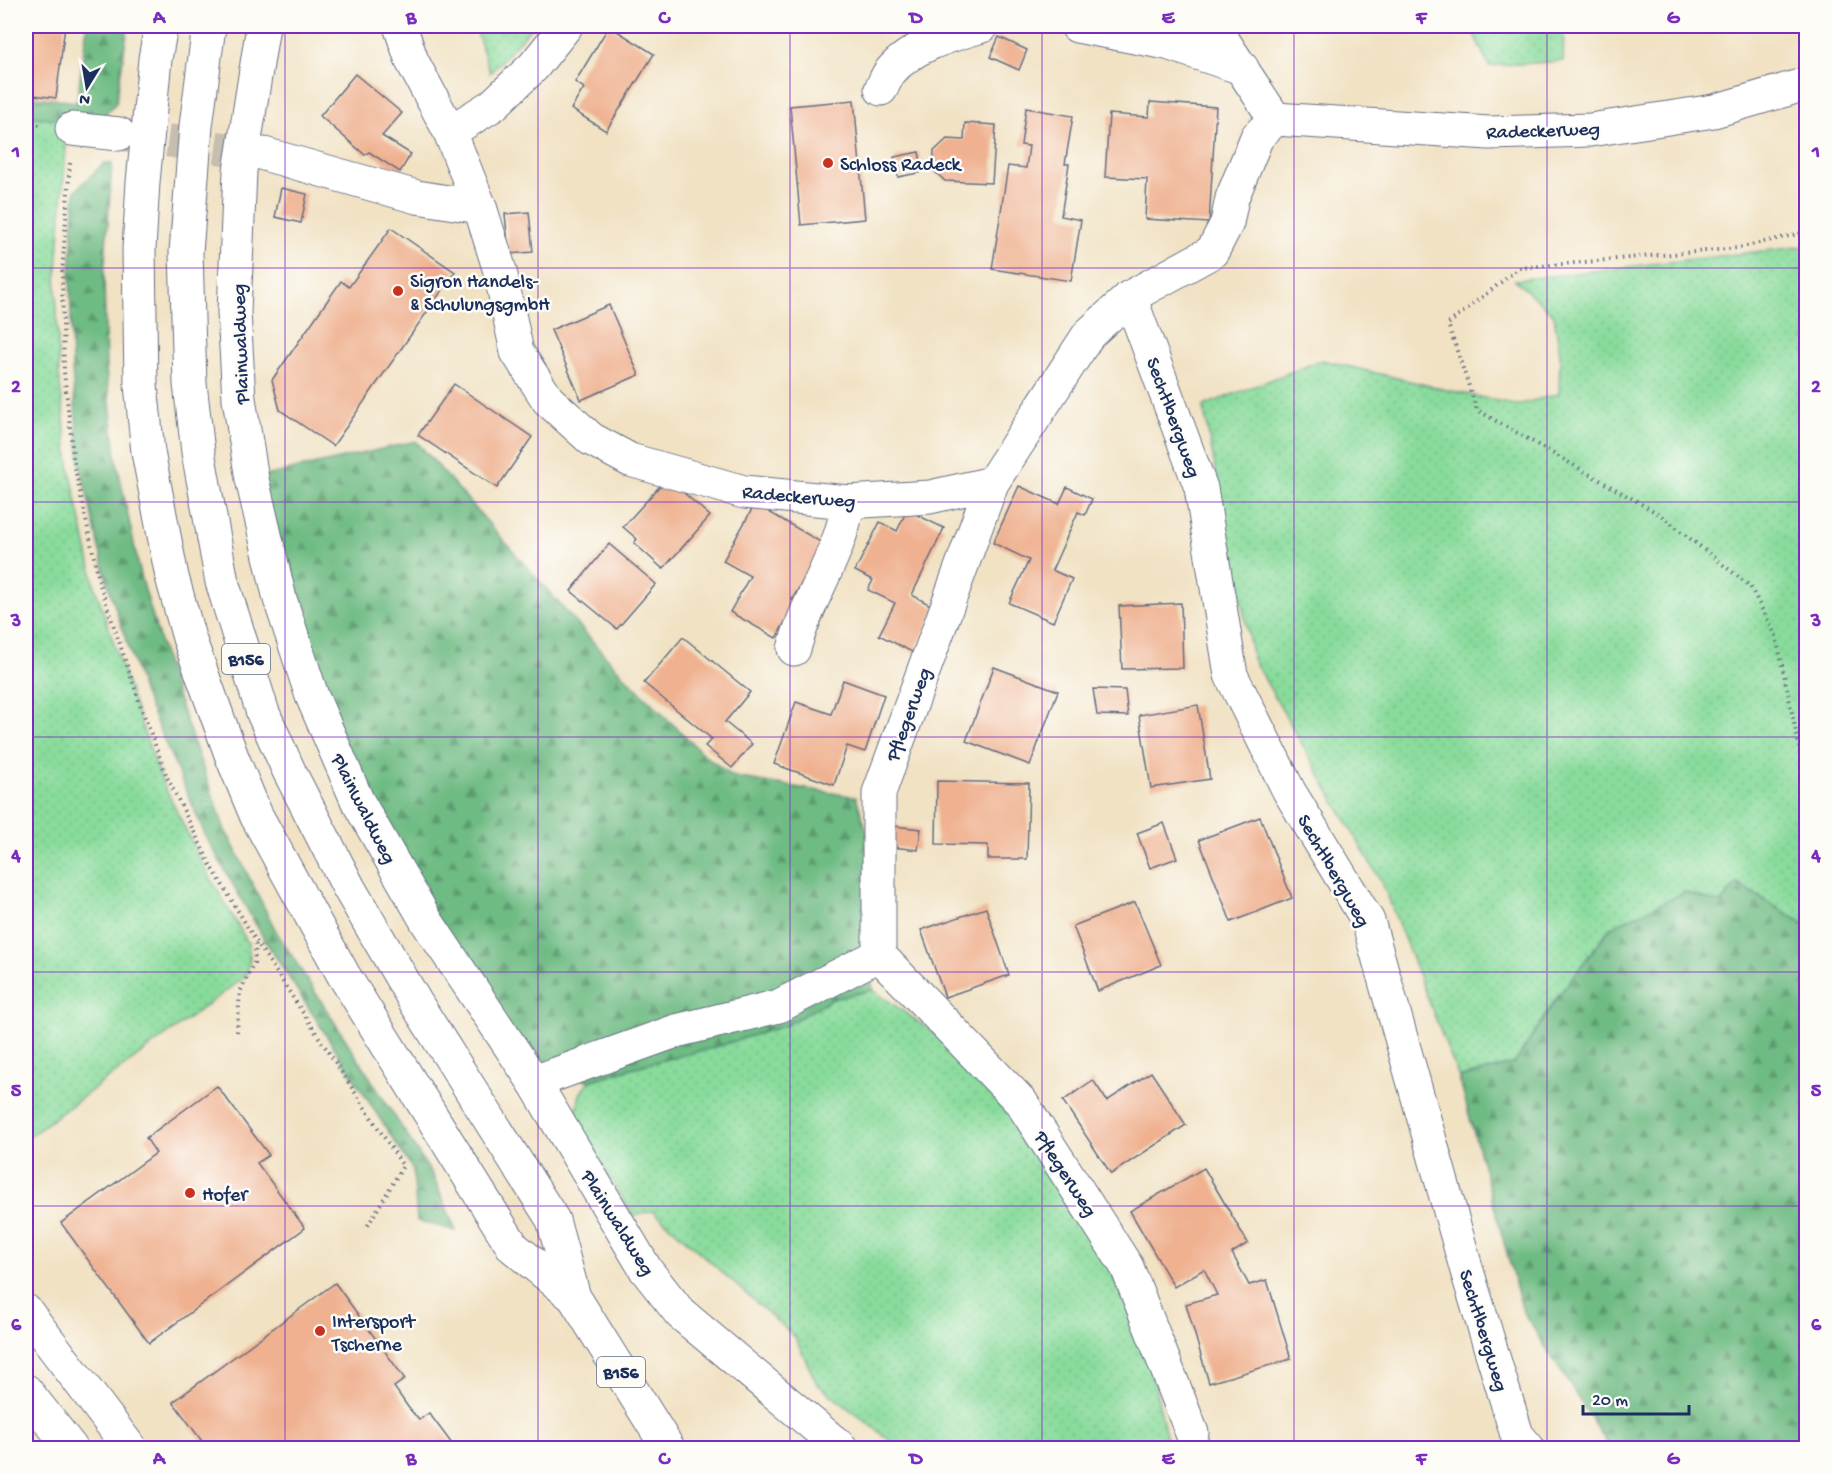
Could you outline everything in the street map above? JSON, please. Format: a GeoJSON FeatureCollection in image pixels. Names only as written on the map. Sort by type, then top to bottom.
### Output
{"type":"FeatureCollection","features":[{"type":"Feature","properties":{"kind":"street","name":"B156"},"geometry":{"type":"LineString","coordinates":[[160,26],[143,182],[139,249],[141,386],[148,452],[172,577],[189,638],[232,757],[256,815],[343,974],[513,1247],[574,1297]]}},
{"type":"Feature","properties":{"kind":"street","name":"B156"},"geometry":{"type":"LineString","coordinates":[[209,26],[196,126],[186,252],[190,384],[198,452],[222,582],[263,713],[294,780],[376,937],[553,1220],[574,1297],[668,1448]]}},
{"type":"Feature","properties":{"kind":"street","name":"Plainwaldweg"},"geometry":{"type":"LineString","coordinates":[[263,26],[240,171],[234,312],[239,399],[252,479],[280,598],[312,696],[357,800],[427,922],[534,1082],[646,1270],[680,1314],[841,1449]]}},
{"type":"Feature","properties":{"kind":"street","name":"Radeckerweg"},"geometry":{"type":"LineString","coordinates":[[400,26],[412,61],[450,132],[480,207],[500,271],[517,352],[548,400],[591,439],[630,460],[744,492],[848,502],[930,497],[992,483]]}},
{"type":"Feature","properties":{"kind":"street"},"geometry":{"type":"LineString","coordinates":[[450,132],[493,105],[534,66],[566,26]]}},
{"type":"Feature","properties":{"kind":"street"},"geometry":{"type":"LineString","coordinates":[[881,89],[888,74],[903,59],[943,38],[982,26]]}},
{"type":"Feature","properties":{"kind":"street"},"geometry":{"type":"LineString","coordinates":[[1077,26],[1167,43],[1242,68]]}},
{"type":"Feature","properties":{"kind":"street"},"geometry":{"type":"LineString","coordinates":[[992,483],[1089,334],[1130,297],[1212,252],[1227,223],[1232,198],[1257,137],[1275,119],[1226,45],[1201,26]]}},
{"type":"Feature","properties":{"kind":"street","name":"Radeckerweg"},"geometry":{"type":"LineString","coordinates":[[1275,119],[1489,133],[1590,130],[1714,111],[1806,84]]}},
{"type":"Feature","properties":{"kind":"street"},"geometry":{"type":"LineString","coordinates":[[72,129],[120,134]]}},
{"type":"Feature","properties":{"kind":"street"},"geometry":{"type":"LineString","coordinates":[[264,154],[417,196],[480,207]]}},
{"type":"Feature","properties":{"kind":"street","name":"Sechtlbergweg"},"geometry":{"type":"LineString","coordinates":[[1130,297],[1201,488],[1231,675],[1289,791],[1368,921],[1470,1282],[1517,1435],[1528,1449]]}},
{"type":"Feature","properties":{"kind":"street","name":"Pflegerweg"},"geometry":{"type":"LineString","coordinates":[[992,483],[879,793],[879,955],[1021,1102],[1127,1267],[1192,1433]]}},
{"type":"Feature","properties":{"kind":"street"},"geometry":{"type":"LineString","coordinates":[[794,649],[800,627],[841,537],[848,502]]}},
{"type":"Feature","properties":{"kind":"street"},"geometry":{"type":"LineString","coordinates":[[534,1082],[676,1031],[779,1006],[879,955]]}},
{"type":"Feature","properties":{"kind":"street"},"geometry":{"type":"LineString","coordinates":[[26,1311],[130,1449]]}},
{"type":"Feature","properties":{"kind":"street"},"geometry":{"type":"LineString","coordinates":[[26,1391],[70,1449]]}},
{"type":"Feature","properties":{"kind":"path"},"geometry":{"type":"LineString","coordinates":[[1806,231],[1738,248],[1519,268],[1449,324],[1477,410],[1659,514],[1750,586],[1776,636],[1806,780]]}},
{"type":"Feature","properties":{"kind":"path"},"geometry":{"type":"LineString","coordinates":[[237,1032],[240,992],[254,963],[256,941]]}},
{"type":"Feature","properties":{"kind":"green space"},"geometry":{"type":"Polygon","coordinates":[[[87,26],[128,26],[116,103],[99,120],[68,121],[26,116],[26,96],[77,102],[87,26]]]}},
{"type":"Feature","properties":{"kind":"green space"},"geometry":{"type":"Polygon","coordinates":[[[475,26],[533,26],[490,73],[475,26]]]}},
{"type":"Feature","properties":{"kind":"green space"},"geometry":{"type":"Polygon","coordinates":[[[1470,26],[1564,26],[1563,61],[1489,66],[1470,26]]]}},
{"type":"Feature","properties":{"kind":"green space"},"geometry":{"type":"Polygon","coordinates":[[[26,116],[68,121],[56,283],[59,375],[69,465],[95,587],[161,779],[203,865],[248,943],[250,958],[246,976],[26,1139],[26,116]]]}},
{"type":"Feature","properties":{"kind":"green space"},"geometry":{"type":"Polygon","coordinates":[[[104,163],[112,164],[104,276],[106,370],[117,463],[140,573],[171,679],[224,827],[276,931],[433,1176],[456,1231],[417,1221],[413,1170],[263,937],[207,839],[144,694],[107,582],[80,463],[72,370],[70,275],[75,191],[104,163]]]}},
{"type":"Feature","properties":{"kind":"green space"},"geometry":{"type":"Polygon","coordinates":[[[1806,246],[1806,925],[1738,884],[1720,903],[1611,927],[1556,999],[1515,1063],[1459,1078],[1383,885],[1253,659],[1203,406],[1322,360],[1517,405],[1559,394],[1560,354],[1554,315],[1515,280],[1806,246]]]}},
{"type":"Feature","properties":{"kind":"green space"},"geometry":{"type":"Polygon","coordinates":[[[416,441],[618,670],[704,755],[734,777],[856,797],[872,847],[865,945],[873,990],[832,999],[786,1025],[712,1048],[589,1081],[525,1060],[364,804],[252,479],[416,441]]]}},
{"type":"Feature","properties":{"kind":"green space"},"geometry":{"type":"Polygon","coordinates":[[[1737,884],[1806,925],[1806,1448],[1610,1448],[1523,1312],[1459,1078],[1515,1063],[1556,999],[1611,927],[1685,892],[1720,903],[1737,884]]]}},
{"type":"Feature","properties":{"kind":"green space"},"geometry":{"type":"Polygon","coordinates":[[[873,990],[940,1037],[1002,1095],[1092,1227],[1147,1352],[1169,1448],[900,1448],[817,1384],[795,1337],[653,1211],[633,1216],[574,1122],[580,1094],[589,1081],[712,1048],[786,1025],[832,999],[873,990]]]}},
{"type":"Feature","properties":{"kind":"building"},"geometry":{"type":"Polygon","coordinates":[[[26,26],[65,26],[56,98],[26,94],[26,26]]]}},
{"type":"Feature","properties":{"kind":"building"},"geometry":{"type":"Polygon","coordinates":[[[609,26],[654,54],[606,131],[571,109],[584,88],[575,82],[609,26]]]}},
{"type":"Feature","properties":{"kind":"building"},"geometry":{"type":"Polygon","coordinates":[[[999,37],[1027,50],[1019,70],[990,57],[999,37]]]}},
{"type":"Feature","properties":{"kind":"building"},"geometry":{"type":"Polygon","coordinates":[[[355,74],[402,113],[382,136],[411,154],[400,172],[369,152],[365,155],[320,116],[355,74]]]}},
{"type":"Feature","properties":{"kind":"building","name":"Schloss Radeck"},"geometry":{"type":"Polygon","coordinates":[[[854,100],[865,219],[801,225],[790,106],[854,100]]]}},
{"type":"Feature","properties":{"kind":"building"},"geometry":{"type":"Polygon","coordinates":[[[1150,102],[1216,107],[1209,223],[1145,219],[1147,179],[1105,177],[1109,114],[1149,117],[1150,102]]]}},
{"type":"Feature","properties":{"kind":"building"},"geometry":{"type":"Polygon","coordinates":[[[1026,108],[1073,116],[1065,164],[1069,164],[1061,216],[1081,220],[1071,281],[992,269],[1008,166],[1026,168],[1029,146],[1021,145],[1026,108]]]}},
{"type":"Feature","properties":{"kind":"building"},"geometry":{"type":"Polygon","coordinates":[[[965,123],[996,125],[992,183],[945,181],[933,170],[934,151],[947,139],[964,140],[965,123]]]}},
{"type":"Feature","properties":{"kind":"building"},"geometry":{"type":"Polygon","coordinates":[[[919,152],[923,172],[898,177],[894,157],[919,152]]]}},
{"type":"Feature","properties":{"kind":"building"},"geometry":{"type":"Polygon","coordinates":[[[281,188],[307,194],[301,223],[275,217],[281,188]]]}},
{"type":"Feature","properties":{"kind":"building"},"geometry":{"type":"Polygon","coordinates":[[[529,212],[533,252],[509,254],[505,214],[529,212]]]}},
{"type":"Feature","properties":{"kind":"building"},"geometry":{"type":"Polygon","coordinates":[[[391,228],[455,272],[333,446],[280,410],[272,380],[341,281],[349,287],[391,228]]]}},
{"type":"Feature","properties":{"kind":"building"},"geometry":{"type":"Polygon","coordinates":[[[609,305],[639,375],[581,400],[551,330],[609,305]]]}},
{"type":"Feature","properties":{"kind":"building"},"geometry":{"type":"Polygon","coordinates":[[[454,384],[532,437],[497,488],[418,435],[454,384]]]}},
{"type":"Feature","properties":{"kind":"building"},"geometry":{"type":"Polygon","coordinates":[[[667,478],[710,516],[663,569],[634,543],[637,539],[623,527],[667,478]]]}},
{"type":"Feature","properties":{"kind":"building"},"geometry":{"type":"Polygon","coordinates":[[[1019,486],[1059,504],[1067,487],[1092,499],[1085,515],[1078,512],[1052,570],[1072,579],[1053,622],[1009,603],[1029,560],[993,543],[1019,486]]]}},
{"type":"Feature","properties":{"kind":"building"},"geometry":{"type":"Polygon","coordinates":[[[755,504],[824,544],[792,600],[796,602],[776,638],[730,612],[750,576],[723,561],[755,504]]]}},
{"type":"Feature","properties":{"kind":"building"},"geometry":{"type":"Polygon","coordinates":[[[907,510],[944,528],[912,595],[936,608],[914,653],[879,635],[895,603],[868,590],[873,580],[855,571],[880,522],[897,531],[907,510]]]}},
{"type":"Feature","properties":{"kind":"building"},"geometry":{"type":"Polygon","coordinates":[[[609,544],[656,584],[617,629],[571,591],[609,544]]]}},
{"type":"Feature","properties":{"kind":"building"},"geometry":{"type":"Polygon","coordinates":[[[1181,603],[1183,668],[1122,669],[1119,606],[1181,603]]]}},
{"type":"Feature","properties":{"kind":"building"},"geometry":{"type":"Polygon","coordinates":[[[683,637],[750,692],[725,722],[752,744],[732,768],[705,746],[712,739],[644,683],[683,637]]]}},
{"type":"Feature","properties":{"kind":"building"},"geometry":{"type":"Polygon","coordinates":[[[994,667],[1058,691],[1030,765],[966,741],[994,667]]]}},
{"type":"Feature","properties":{"kind":"building"},"geometry":{"type":"Polygon","coordinates":[[[843,680],[884,695],[865,752],[847,746],[834,785],[774,764],[796,702],[831,714],[843,680]]]}},
{"type":"Feature","properties":{"kind":"building"},"geometry":{"type":"Polygon","coordinates":[[[1093,689],[1125,690],[1128,716],[1097,715],[1093,689]]]}},
{"type":"Feature","properties":{"kind":"building"},"geometry":{"type":"Polygon","coordinates":[[[1198,705],[1210,779],[1151,788],[1139,715],[1198,705]]]}},
{"type":"Feature","properties":{"kind":"building"},"geometry":{"type":"Polygon","coordinates":[[[937,781],[1029,783],[1027,859],[988,859],[988,845],[936,844],[937,781]]]}},
{"type":"Feature","properties":{"kind":"building"},"geometry":{"type":"Polygon","coordinates":[[[1260,817],[1292,898],[1231,922],[1199,840],[1260,817]]]}},
{"type":"Feature","properties":{"kind":"building"},"geometry":{"type":"Polygon","coordinates":[[[1164,823],[1177,858],[1150,868],[1137,833],[1164,823]]]}},
{"type":"Feature","properties":{"kind":"building"},"geometry":{"type":"Polygon","coordinates":[[[894,826],[921,829],[918,850],[892,847],[894,826]]]}},
{"type":"Feature","properties":{"kind":"building"},"geometry":{"type":"Polygon","coordinates":[[[1135,902],[1161,965],[1098,991],[1073,926],[1135,902]]]}},
{"type":"Feature","properties":{"kind":"building"},"geometry":{"type":"Polygon","coordinates":[[[986,908],[1009,975],[945,997],[921,930],[986,908]]]}},
{"type":"Feature","properties":{"kind":"building"},"geometry":{"type":"Polygon","coordinates":[[[1151,1072],[1186,1125],[1111,1174],[1063,1101],[1093,1080],[1107,1101],[1151,1072]]]}},
{"type":"Feature","properties":{"kind":"building","name":"Hofer"},"geometry":{"type":"Polygon","coordinates":[[[217,1086],[269,1155],[257,1163],[305,1228],[149,1343],[61,1223],[156,1153],[146,1138],[217,1086]]]}},
{"type":"Feature","properties":{"kind":"building"},"geometry":{"type":"Polygon","coordinates":[[[1204,1168],[1248,1243],[1232,1253],[1249,1285],[1267,1280],[1291,1359],[1209,1383],[1186,1304],[1217,1295],[1204,1269],[1174,1287],[1130,1211],[1204,1168]]]}},
{"type":"Feature","properties":{"kind":"building","name":"Intersport Tscherne"},"geometry":{"type":"Polygon","coordinates":[[[335,1283],[405,1379],[394,1387],[408,1407],[419,1420],[429,1413],[455,1448],[207,1448],[173,1402],[335,1283]]]}},
{"type":"Feature","properties":{"kind":"tunnel"},"geometry":{"type":"LineString","coordinates":[[119,134],[264,154]]}},
{"type":"Feature","properties":{"kind":"place","name":"Schloss Radeck"},"geometry":{"type":"Point","coordinates":[828,163]}},
{"type":"Feature","properties":{"kind":"place","name":"Sigron Handels- & SchulungsgmbH"},"geometry":{"type":"Point","coordinates":[398,291]}},
{"type":"Feature","properties":{"kind":"place","name":"Hofer"},"geometry":{"type":"Point","coordinates":[190,1193]}},
{"type":"Feature","properties":{"kind":"place","name":"Intersport Tscherne"},"geometry":{"type":"Point","coordinates":[320,1331]}}]}
